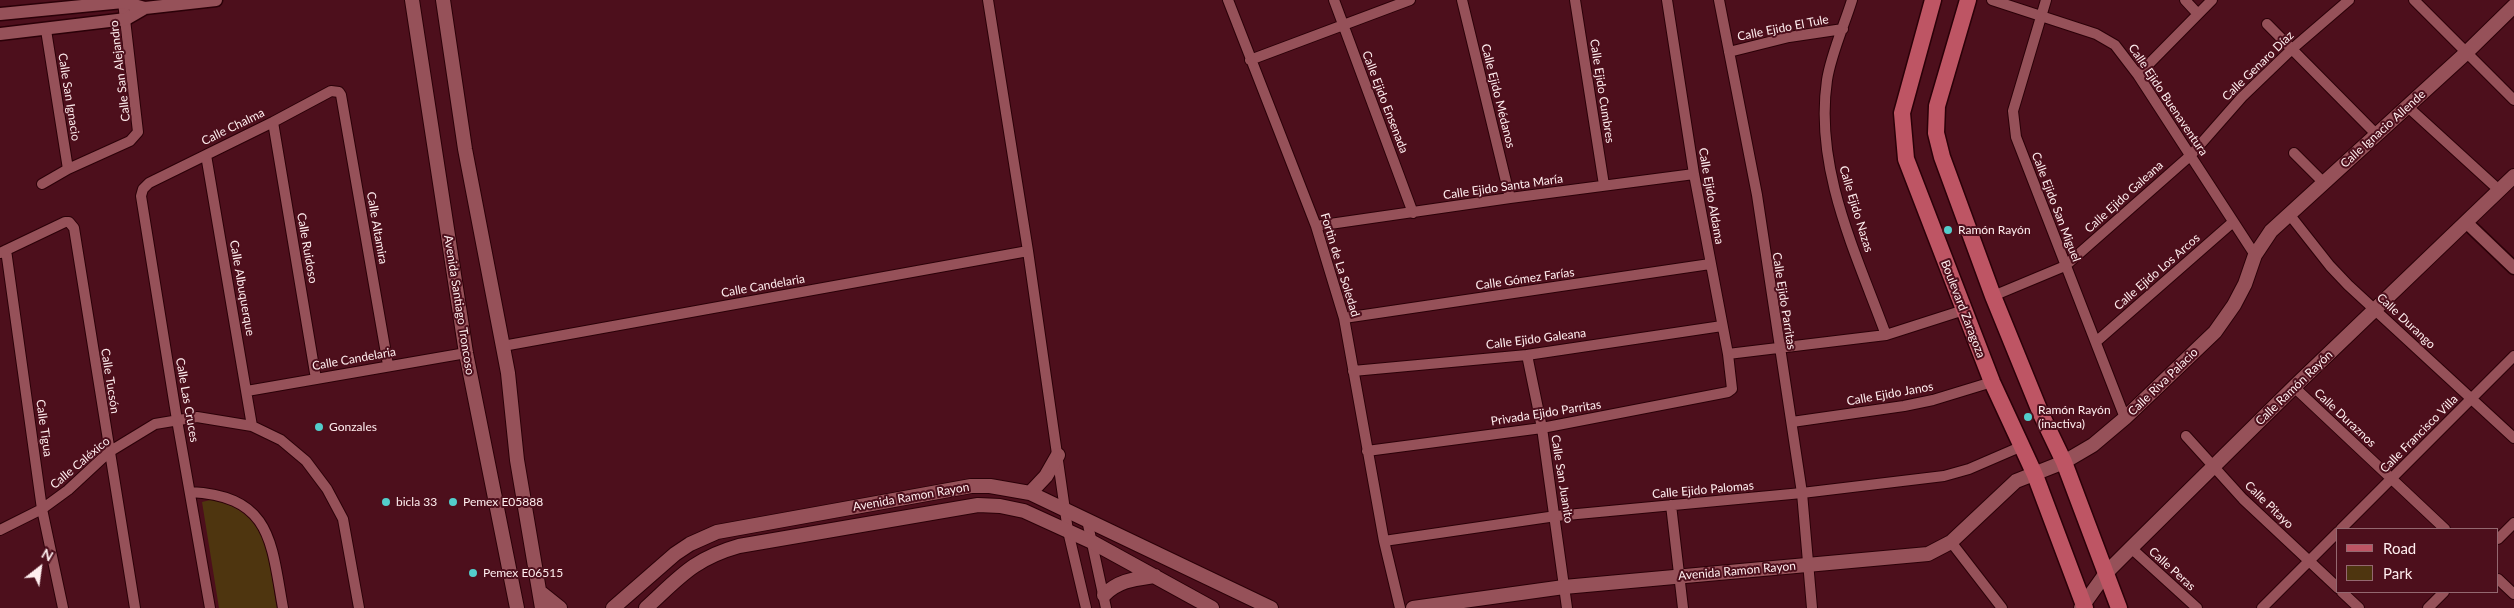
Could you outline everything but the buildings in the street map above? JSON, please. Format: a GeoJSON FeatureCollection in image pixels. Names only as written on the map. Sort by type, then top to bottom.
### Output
{"type":"FeatureCollection","features":[{"type":"Feature","properties":{"kind":"main road","name":"Avenida Santiago Troncoso"},"geometry":{"type":"LineString","coordinates":[[412,0],[466,353],[517,608]]}},
{"type":"Feature","properties":{"kind":"main road"},"geometry":{"type":"LineString","coordinates":[[443,0],[465,149],[503,346],[517,460],[542,608]]}},
{"type":"Feature","properties":{"kind":"main road","name":"Boulevard Zaragoza"},"geometry":{"type":"LineString","coordinates":[[1933,0],[1902,113],[1906,159],[1992,382],[2034,475],[2084,607]]}},
{"type":"Feature","properties":{"kind":"main road"},"geometry":{"type":"LineString","coordinates":[[1968,0],[1936,106],[1936,133],[1942,157],[1994,296],[2042,414],[2064,462],[2119,608]]}},
{"type":"Feature","properties":{"kind":"main road","name":"Calle Ignacio Allende"},"geometry":{"type":"LineString","coordinates":[[2255,254],[2271,231],[2466,53],[2514,6]]}},
{"type":"Feature","properties":{"kind":"main road","name":"Calle Ramón Rayón"},"geometry":{"type":"LineString","coordinates":[[2084,607],[2106,573],[2294,387],[2514,176]]}},
{"type":"Feature","properties":{"kind":"main road","name":"Calle Riva Palacio"},"geometry":{"type":"LineString","coordinates":[[2034,475],[2064,462],[2092,445],[2125,418],[2215,332],[2234,305],[2245,284],[2255,254]]}},
{"type":"Feature","properties":{"kind":"main road"},"geometry":{"type":"LineString","coordinates":[[1030,493],[1046,476],[1058,455]]}},
{"type":"Feature","properties":{"kind":"main road","name":"Avenida Ramon Rayon"},"geometry":{"type":"LineString","coordinates":[[1413,608],[1564,587],[1928,554],[1951,542],[2009,487],[2025,476],[2034,475]]}},
{"type":"Feature","properties":{"kind":"main road","name":"Avenida Ramon Rayon"},"geometry":{"type":"LineString","coordinates":[[613,608],[675,554],[690,544],[717,532],[971,486],[990,486],[1030,493],[1271,608]]}},
{"type":"Feature","properties":{"kind":"main road","name":"Avenida Ramon Rayon"},"geometry":{"type":"LineString","coordinates":[[646,608],[690,567],[722,551],[739,546],[978,505],[1000,506],[1024,511],[1092,542],[1212,608]]}},
{"type":"Feature","properties":{"kind":"main road"},"geometry":{"type":"LineString","coordinates":[[1105,601],[1126,580],[1155,576]]}},
{"type":"Feature","properties":{"kind":"main road"},"geometry":{"type":"LineString","coordinates":[[540,592],[560,608]]}},
{"type":"Feature","properties":{"kind":"street"},"geometry":{"type":"LineString","coordinates":[[0,14],[123,2],[145,8],[216,0]]}},
{"type":"Feature","properties":{"kind":"street"},"geometry":{"type":"LineString","coordinates":[[988,0],[1028,251],[1068,532],[1086,608]]}},
{"type":"Feature","properties":{"kind":"street","name":"Fortin de La Soledad"},"geometry":{"type":"LineString","coordinates":[[1228,0],[1316,226],[1344,318],[1384,541],[1400,608]]}},
{"type":"Feature","properties":{"kind":"street","name":"Calle Ejido Ensenada"},"geometry":{"type":"LineString","coordinates":[[1334,0],[1413,213]]}},
{"type":"Feature","properties":{"kind":"street"},"geometry":{"type":"LineString","coordinates":[[1250,60],[1410,0]]}},
{"type":"Feature","properties":{"kind":"street","name":"Calle Ejido Médanos"},"geometry":{"type":"LineString","coordinates":[[1462,0],[1510,198]]}},
{"type":"Feature","properties":{"kind":"street","name":"Calle Ejido Cumbres"},"geometry":{"type":"LineString","coordinates":[[1575,0],[1604,185]]}},
{"type":"Feature","properties":{"kind":"street","name":"Calle Ejido Aldama"},"geometry":{"type":"LineString","coordinates":[[1667,0],[1694,174],[1728,354],[1733,387],[1728,392]]}},
{"type":"Feature","properties":{"kind":"street","name":"Calle Ejido Parritas"},"geometry":{"type":"LineString","coordinates":[[1719,0],[1757,195],[1779,348],[1792,422],[1802,493],[1812,608]]}},
{"type":"Feature","properties":{"kind":"street","name":"Calle Ejido Nazas"},"geometry":{"type":"LineString","coordinates":[[1852,0],[1828,79],[1824,132],[1830,171],[1841,212],[1886,334]]}},
{"type":"Feature","properties":{"kind":"street","name":"Calle Ejido Buenaventura"},"geometry":{"type":"LineString","coordinates":[[1992,0],[2107,39],[2115,45],[2138,75],[2255,254]]}},
{"type":"Feature","properties":{"kind":"street","name":"Calle Ejido San Miguel"},"geometry":{"type":"LineString","coordinates":[[2046,0],[2013,110],[2013,122],[2016,137],[2065,266],[2097,341],[2125,418]]}},
{"type":"Feature","properties":{"kind":"street"},"geometry":{"type":"LineString","coordinates":[[2185,0],[2197,14]]}},
{"type":"Feature","properties":{"kind":"street"},"geometry":{"type":"LineString","coordinates":[[2138,75],[2212,0]]}},
{"type":"Feature","properties":{"kind":"street","name":"Calle Genaro Díaz"},"geometry":{"type":"LineString","coordinates":[[2191,155],[2242,97],[2292,49],[2349,0]]}},
{"type":"Feature","properties":{"kind":"street"},"geometry":{"type":"LineString","coordinates":[[2414,0],[2514,100]]}},
{"type":"Feature","properties":{"kind":"street","name":"Calle San Alejandro"},"geometry":{"type":"LineString","coordinates":[[68,169],[136,137],[139,126],[123,2]]}},
{"type":"Feature","properties":{"kind":"street"},"geometry":{"type":"LineString","coordinates":[[0,34],[126,19],[145,8]]}},
{"type":"Feature","properties":{"kind":"street"},"geometry":{"type":"LineString","coordinates":[[2267,24],[2376,135]]}},
{"type":"Feature","properties":{"kind":"street","name":"Calle Ejido El Tule"},"geometry":{"type":"LineString","coordinates":[[1728,52],[1788,37],[1842,29]]}},
{"type":"Feature","properties":{"kind":"street","name":"Calle San Ignacio"},"geometry":{"type":"LineString","coordinates":[[46,30],[68,169]]}},
{"type":"Feature","properties":{"kind":"street","name":"Calle Chalma"},"geometry":{"type":"LineString","coordinates":[[141,196],[143,189],[148,183],[273,122],[331,91],[335,90],[341,94]]}},
{"type":"Feature","properties":{"kind":"street","name":"Calle Altamira"},"geometry":{"type":"LineString","coordinates":[[341,94],[388,365]]}},
{"type":"Feature","properties":{"kind":"street"},"geometry":{"type":"LineString","coordinates":[[2408,106],[2499,190]]}},
{"type":"Feature","properties":{"kind":"street","name":"Calle Ruidoso"},"geometry":{"type":"LineString","coordinates":[[273,122],[316,379]]}},
{"type":"Feature","properties":{"kind":"street"},"geometry":{"type":"LineString","coordinates":[[2294,153],[2324,182]]}},
{"type":"Feature","properties":{"kind":"street","name":"Calle Albuquerque"},"geometry":{"type":"LineString","coordinates":[[206,155],[252,426]]}},
{"type":"Feature","properties":{"kind":"street","name":"Calle Ejido Galeana"},"geometry":{"type":"LineString","coordinates":[[1994,296],[2065,266],[2191,155]]}},
{"type":"Feature","properties":{"kind":"street"},"geometry":{"type":"LineString","coordinates":[[42,184],[68,169]]}},
{"type":"Feature","properties":{"kind":"street","name":"Calle Ejido Santa María"},"geometry":{"type":"LineString","coordinates":[[1316,226],[1694,174]]}},
{"type":"Feature","properties":{"kind":"street","name":"Calle Las Cruces"},"geometry":{"type":"LineString","coordinates":[[141,196],[210,608]]}},
{"type":"Feature","properties":{"kind":"street","name":"Calle Durango"},"geometry":{"type":"LineString","coordinates":[[2289,214],[2330,266],[2514,438]]}},
{"type":"Feature","properties":{"kind":"street","name":"Calle Tucsón"},"geometry":{"type":"LineString","coordinates":[[3,252],[65,222],[69,222],[74,228],[108,452],[135,608]]}},
{"type":"Feature","properties":{"kind":"street","name":"Calle Ejido Los Arcos"},"geometry":{"type":"LineString","coordinates":[[2097,341],[2233,222]]}},
{"type":"Feature","properties":{"kind":"street"},"geometry":{"type":"LineString","coordinates":[[2467,223],[2514,268]]}},
{"type":"Feature","properties":{"kind":"street","name":"Calle Candelaria"},"geometry":{"type":"LineString","coordinates":[[503,346],[1028,251]]}},
{"type":"Feature","properties":{"kind":"street","name":"Calle Tigua"},"geometry":{"type":"LineString","coordinates":[[3,252],[42,509],[62,608]]}},
{"type":"Feature","properties":{"kind":"street","name":"Calle Gómez Farías"},"geometry":{"type":"LineString","coordinates":[[1344,318],[1710,264]]}},
{"type":"Feature","properties":{"kind":"street"},"geometry":{"type":"LineString","coordinates":[[1728,354],[1886,334],[1964,310]]}},
{"type":"Feature","properties":{"kind":"street","name":"Calle Ejido Galeana"},"geometry":{"type":"LineString","coordinates":[[1353,370],[1526,355],[1722,326]]}},
{"type":"Feature","properties":{"kind":"street","name":"Calle Candelaria"},"geometry":{"type":"LineString","coordinates":[[247,391],[388,365],[466,353]]}},
{"type":"Feature","properties":{"kind":"street","name":"Calle San Juanito"},"geometry":{"type":"LineString","coordinates":[[1526,355],[1542,428],[1556,516],[1567,608]]}},
{"type":"Feature","properties":{"kind":"street","name":"Calle Francisco Villa"},"geometry":{"type":"LineString","coordinates":[[2342,528],[2514,356]]}},
{"type":"Feature","properties":{"kind":"street","name":"Calle Ejido Janos"},"geometry":{"type":"LineString","coordinates":[[1792,422],[1914,404],[1992,382]]}},
{"type":"Feature","properties":{"kind":"street","name":"Calle Duraznos"},"geometry":{"type":"LineString","coordinates":[[2294,387],[2444,528]]}},
{"type":"Feature","properties":{"kind":"street","name":"Privada Ejido Parritas"},"geometry":{"type":"LineString","coordinates":[[1367,451],[1542,428],[1728,392]]}},
{"type":"Feature","properties":{"kind":"street","name":"Calle Caléxico"},"geometry":{"type":"LineString","coordinates":[[0,530],[42,509],[68,490],[108,452],[155,424],[197,417],[252,426],[281,440],[306,461],[328,489],[343,519],[359,608]]}},
{"type":"Feature","properties":{"kind":"street","name":"Calle Pitayo"},"geometry":{"type":"LineString","coordinates":[[2186,436],[2244,499],[2336,586]]}},
{"type":"Feature","properties":{"kind":"street","name":"Calle Ejido Palomas"},"geometry":{"type":"LineString","coordinates":[[1384,541],[1556,516],[1802,493],[1950,475],[2020,447]]}},
{"type":"Feature","properties":{"kind":"street"},"geometry":{"type":"LineString","coordinates":[[190,492],[211,493],[228,498],[250,511],[265,527],[272,545],[283,608]]}},
{"type":"Feature","properties":{"kind":"street"},"geometry":{"type":"LineString","coordinates":[[1671,505],[1683,608]]}},
{"type":"Feature","properties":{"kind":"street"},"geometry":{"type":"LineString","coordinates":[[1087,520],[1105,601]]}},
{"type":"Feature","properties":{"kind":"street"},"geometry":{"type":"LineString","coordinates":[[2499,538],[2514,523]]}},
{"type":"Feature","properties":{"kind":"street"},"geometry":{"type":"LineString","coordinates":[[2262,608],[2336,534]]}},
{"type":"Feature","properties":{"kind":"street"},"geometry":{"type":"LineString","coordinates":[[1951,542],[2002,608]]}},
{"type":"Feature","properties":{"kind":"street","name":"Calle Peras"},"geometry":{"type":"LineString","coordinates":[[2131,548],[2197,608]]}},
{"type":"Feature","properties":{"kind":"street"},"geometry":{"type":"LineString","coordinates":[[2499,580],[2514,594]]}},
{"type":"Feature","properties":{"kind":"street"},"geometry":{"type":"LineString","coordinates":[[2343,593],[2359,608]]}},
{"type":"Feature","properties":{"kind":"street"},"geometry":{"type":"LineString","coordinates":[[2428,608],[2443,593]]}},
{"type":"Feature","properties":{"kind":"green space"},"geometry":{"type":"Polygon","coordinates":[[[214,499],[233,507],[247,516],[257,528],[264,541],[272,572],[277,608],[219,608],[202,502],[214,499]]]}},
{"type":"Feature","properties":{"kind":"place","name":"Ramón Rayón"},"geometry":{"type":"Point","coordinates":[1948,230]}},
{"type":"Feature","properties":{"kind":"place","name":"Ramón Rayón (inactiva)"},"geometry":{"type":"Point","coordinates":[2028,417]}},
{"type":"Feature","properties":{"kind":"place","name":"Gonzales"},"geometry":{"type":"Point","coordinates":[319,427]}},
{"type":"Feature","properties":{"kind":"place","name":"bicla 33"},"geometry":{"type":"Point","coordinates":[386,502]}},
{"type":"Feature","properties":{"kind":"place","name":"Pemex E05888"},"geometry":{"type":"Point","coordinates":[453,502]}},
{"type":"Feature","properties":{"kind":"place","name":"Pemex E06515"},"geometry":{"type":"Point","coordinates":[473,573]}}]}
